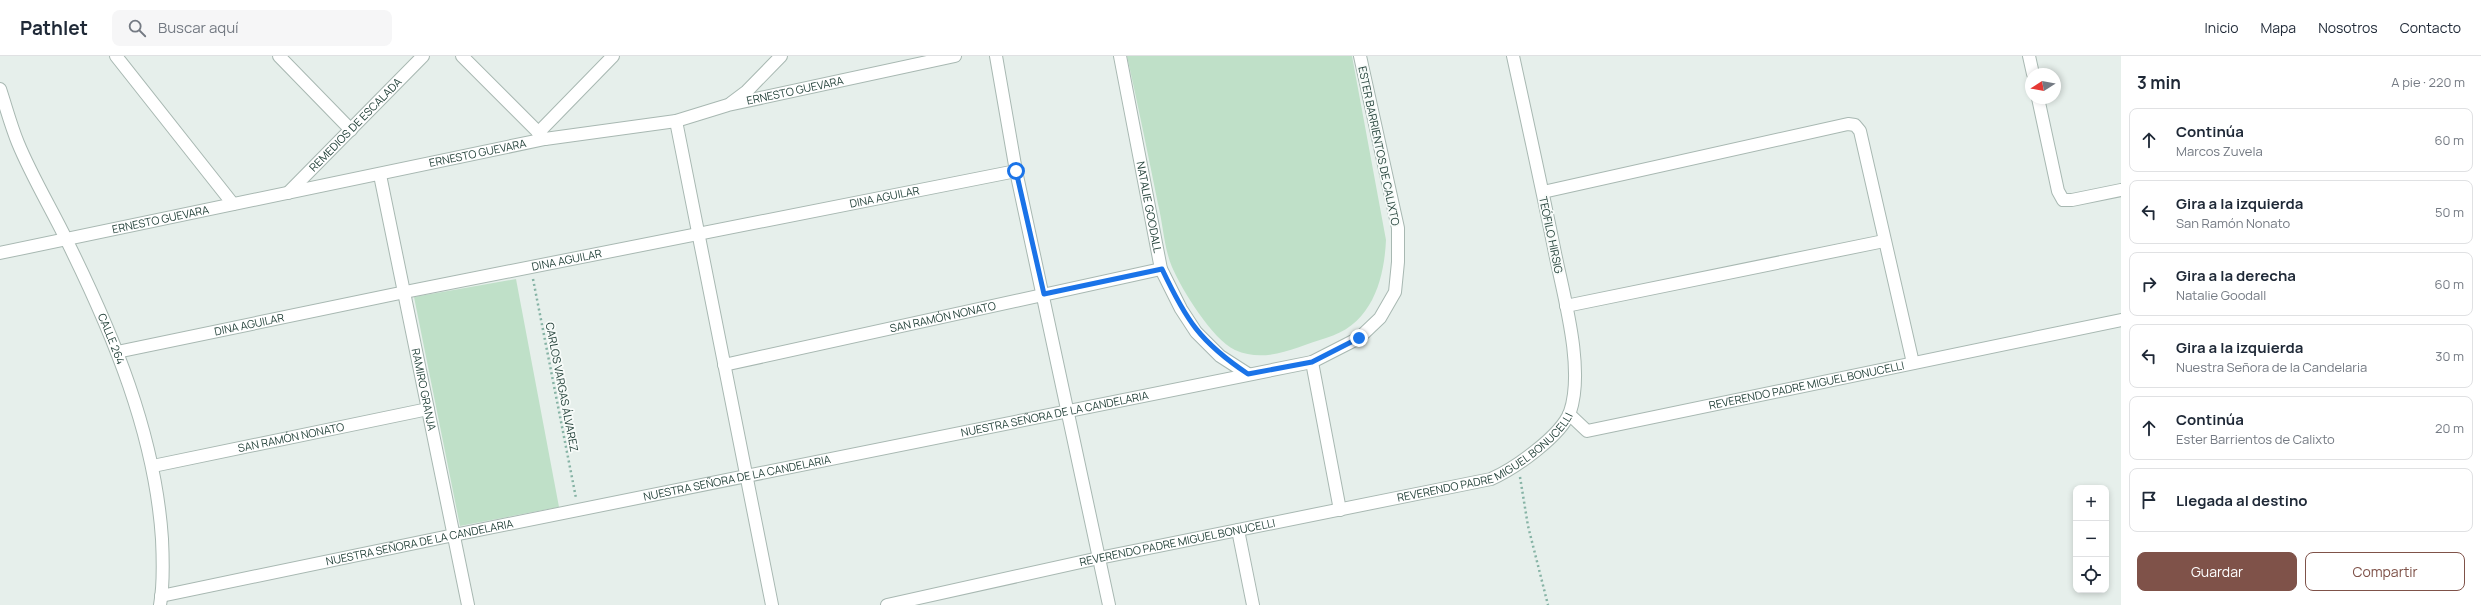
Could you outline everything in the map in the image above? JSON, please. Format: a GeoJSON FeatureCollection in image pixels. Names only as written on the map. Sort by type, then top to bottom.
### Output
{"type":"FeatureCollection","features":[{"type":"Feature","properties":{"kind":"street"},"geometry":{"type":"LineString","coordinates":[[116,56],[233,204]]}},
{"type":"Feature","properties":{"kind":"street"},"geometry":{"type":"LineString","coordinates":[[279,56],[351,130]]}},
{"type":"Feature","properties":{"kind":"street","name":"REMEDIOS DE ESCALADA"},"geometry":{"type":"LineString","coordinates":[[288,193],[423,56]]}},
{"type":"Feature","properties":{"kind":"street"},"geometry":{"type":"LineString","coordinates":[[462,56],[541,136],[613,56]]}},
{"type":"Feature","properties":{"kind":"street"},"geometry":{"type":"LineString","coordinates":[[728,105],[747,91],[781,56]]}},
{"type":"Feature","properties":{"kind":"street","name":"ERNESTO GUEVARA"},"geometry":{"type":"LineString","coordinates":[[0,253],[380,174],[541,136],[676,121],[728,105],[955,56]]}},
{"type":"Feature","properties":{"kind":"street"},"geometry":{"type":"LineString","coordinates":[[996,56],[1016,171],[1044,294],[1109,605]]}},
{"type":"Feature","properties":{"kind":"street","name":"NATALIE GOODALL"},"geometry":{"type":"LineString","coordinates":[[1120,56],[1162,269],[1180,309],[1196,332],[1220,356],[1248,374]]}},
{"type":"Feature","properties":{"kind":"street","name":"ESTER BARRIENTOS DE CALIXTO"},"geometry":{"type":"LineString","coordinates":[[1312,362],[1359,338],[1380,318],[1395,292],[1398,262],[1398,228],[1360,56]]}},
{"type":"Feature","properties":{"kind":"street","name":"TEÓFILO HIRSIG"},"geometry":{"type":"LineString","coordinates":[[1513,56],[1566,306],[1575,369],[1576,392],[1569,414]]}},
{"type":"Feature","properties":{"kind":"street"},"geometry":{"type":"LineString","coordinates":[[2030,56],[2032,68]]}},
{"type":"Feature","properties":{"kind":"street","name":"CALLE 264"},"geometry":{"type":"LineString","coordinates":[[0,89],[18,143],[66,239],[117,352],[153,466],[160,511],[161,601]]}},
{"type":"Feature","properties":{"kind":"street"},"geometry":{"type":"LineString","coordinates":[[2039,104],[2058,191],[2064,200],[2072,200],[2121,190]]}},
{"type":"Feature","properties":{"kind":"street"},"geometry":{"type":"LineString","coordinates":[[676,121],[697,234],[772,605]]}},
{"type":"Feature","properties":{"kind":"street"},"geometry":{"type":"LineString","coordinates":[[1542,192],[1848,124],[1855,125],[1860,131],[1913,362]]}},
{"type":"Feature","properties":{"kind":"street","name":"DINA AGUILAR"},"geometry":{"type":"LineString","coordinates":[[117,352],[405,292],[1016,171]]}},
{"type":"Feature","properties":{"kind":"street","name":"RAMIRO GRANJA"},"geometry":{"type":"LineString","coordinates":[[380,174],[468,605]]}},
{"type":"Feature","properties":{"kind":"street"},"geometry":{"type":"LineString","coordinates":[[1566,306],[1884,240]]}},
{"type":"Feature","properties":{"kind":"street","name":"SAN RAMÓN NONATO"},"geometry":{"type":"LineString","coordinates":[[724,365],[1162,269]]}},
{"type":"Feature","properties":{"kind":"street","name":"REVERENDO PADRE MIGUEL BONUCELLI"},"geometry":{"type":"LineString","coordinates":[[887,605],[1099,558],[1491,479],[1518,464],[1539,449],[1569,414],[1587,431],[1913,362],[2121,320]]}},
{"type":"Feature","properties":{"kind":"street"},"geometry":{"type":"LineString","coordinates":[[1312,362],[1340,510]]}},
{"type":"Feature","properties":{"kind":"street","name":"NUESTRA SEÑORA DE LA CANDELARIA"},"geometry":{"type":"LineString","coordinates":[[161,601],[454,535],[1312,362]]}},
{"type":"Feature","properties":{"kind":"street","name":"SAN RAMÓN NONATO"},"geometry":{"type":"LineString","coordinates":[[153,466],[428,408]]}},
{"type":"Feature","properties":{"kind":"street"},"geometry":{"type":"LineString","coordinates":[[1238,530],[1253,605]]}},
{"type":"Feature","properties":{"kind":"path","name":"CARLOS VARGAS ÁLVAREZ"},"geometry":{"type":"LineString","coordinates":[[530,268],[579,510]]}},
{"type":"Feature","properties":{"kind":"path"},"geometry":{"type":"LineString","coordinates":[[1518,464],[1528,526],[1548,605]]}},
{"type":"Feature","properties":{"kind":"green space"},"geometry":{"type":"Polygon","coordinates":[[[1127,56],[1352,56],[1386,240],[1385,256],[1378,286],[1372,300],[1354,323],[1341,332],[1326,338],[1281,353],[1270,355],[1247,354],[1235,350],[1217,336],[1190,300],[1169,260],[1127,56]]]}},
{"type":"Feature","properties":{"kind":"green space"},"geometry":{"type":"Polygon","coordinates":[[[516,279],[559,507],[460,526],[414,297],[516,279]]]}},
{"type":"Feature","properties":{"kind":"route"},"geometry":{"type":"LineString","coordinates":[[1016,171],[1044,294],[1162,269],[1180,309],[1196,332],[1220,356],[1248,374],[1312,362],[1359,338]]}}]}
